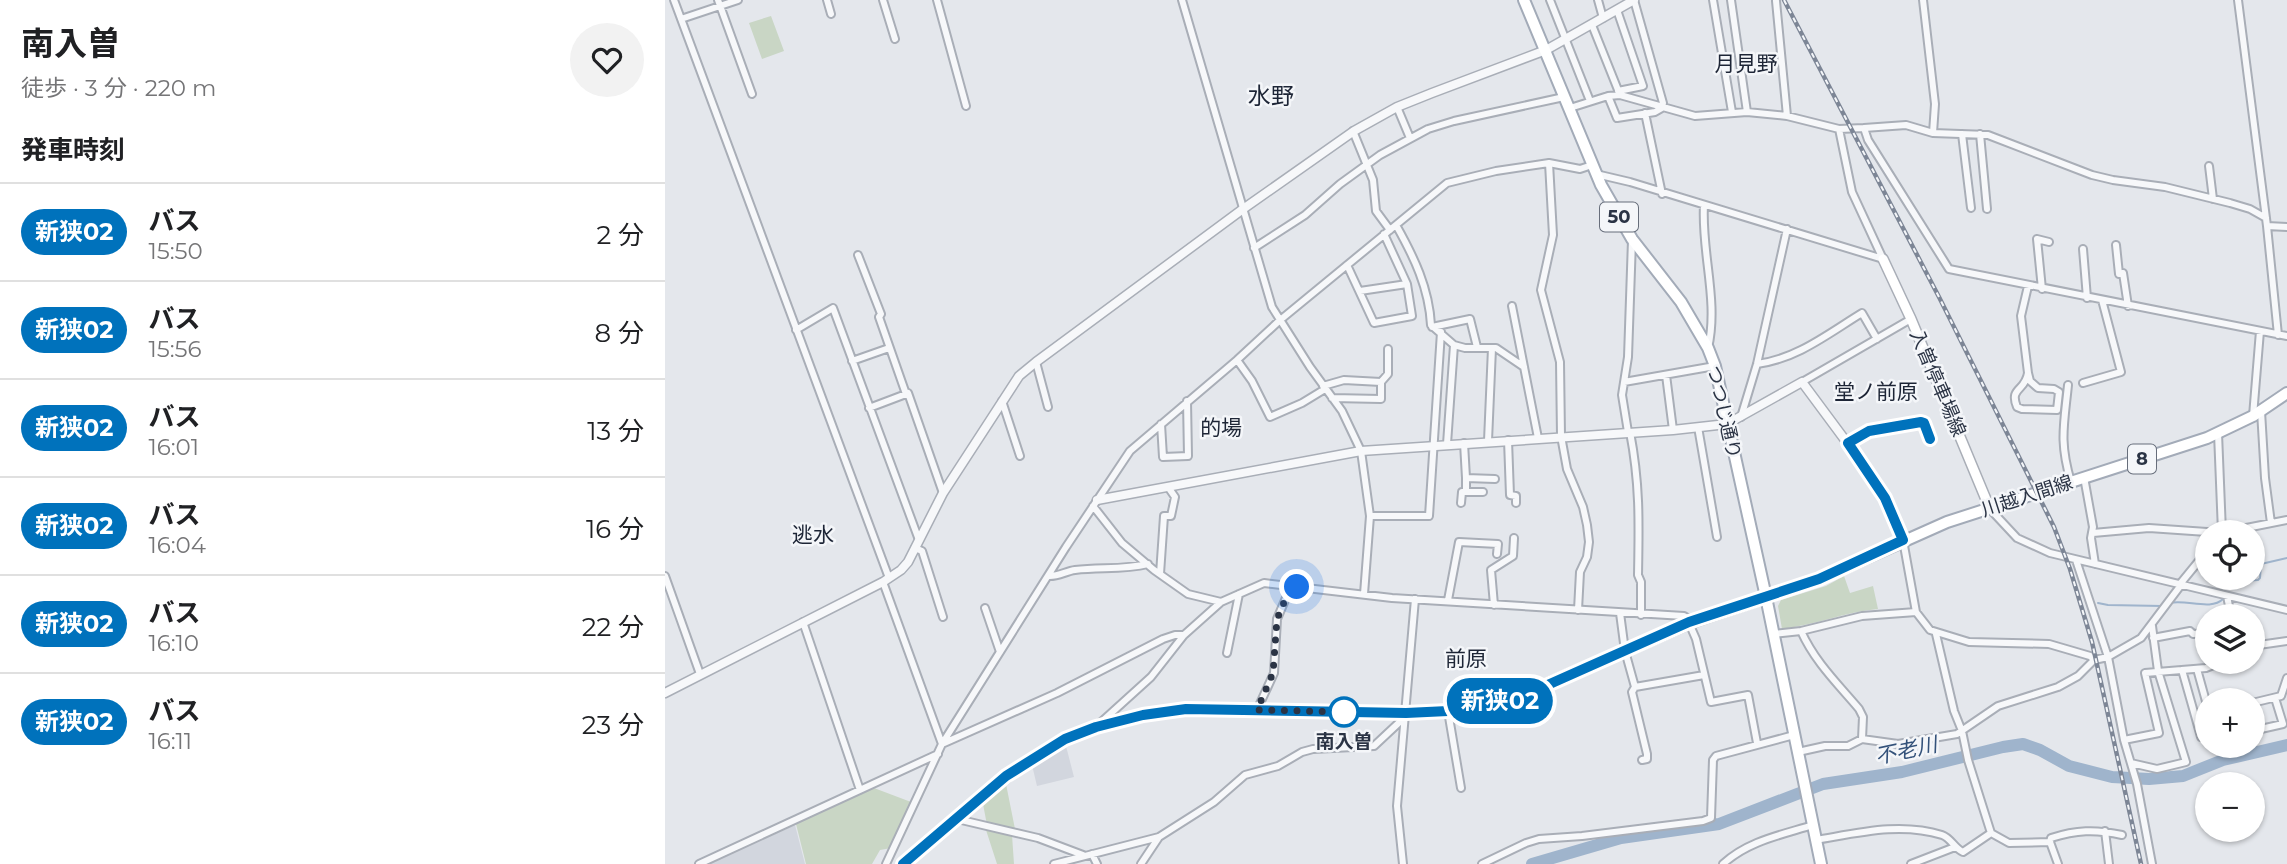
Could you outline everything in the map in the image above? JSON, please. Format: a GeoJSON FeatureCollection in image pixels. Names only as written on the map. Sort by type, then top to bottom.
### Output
{"type":"FeatureCollection","features":[{"type":"Feature","properties":{"kind":"main road","name":"つつじ通り"},"geometry":{"type":"LineString","coordinates":[[1524,0],[1594,170],[1632,239],[1682,302],[1715,366],[1821,864]]}},
{"type":"Feature","properties":{"kind":"main road","name":"入曽停車場線"},"geometry":{"type":"LineString","coordinates":[[1883,258],[1990,509]]}},
{"type":"Feature","properties":{"kind":"main road","name":"川越入間線"},"geometry":{"type":"LineString","coordinates":[[1766,597],[1819,579],[1947,522],[2218,433],[2257,413],[2287,393]]}},
{"type":"Feature","properties":{"kind":"main road","name":"8"},"geometry":{"type":"LineString","coordinates":[[903,864],[1006,776],[1065,739],[1096,727],[1164,711],[1257,710],[1405,715],[1448,711],[1520,696],[1691,622],[1766,597]]}},
{"type":"Feature","properties":{"kind":"street"},"geometry":{"type":"LineString","coordinates":[[674,0],[796,330],[942,744]]}},
{"type":"Feature","properties":{"kind":"street"},"geometry":{"type":"LineString","coordinates":[[681,19],[719,3],[738,0]]}},
{"type":"Feature","properties":{"kind":"street"},"geometry":{"type":"LineString","coordinates":[[827,0],[831,14]]}},
{"type":"Feature","properties":{"kind":"street"},"geometry":{"type":"LineString","coordinates":[[883,0],[895,39]]}},
{"type":"Feature","properties":{"kind":"street"},"geometry":{"type":"LineString","coordinates":[[937,0],[966,106]]}},
{"type":"Feature","properties":{"kind":"street"},"geometry":{"type":"LineString","coordinates":[[1182,0],[1266,292],[1279,321],[1342,411],[1361,451],[1370,516],[1364,594]]}},
{"type":"Feature","properties":{"kind":"street"},"geometry":{"type":"LineString","coordinates":[[1549,0],[1590,101]]}},
{"type":"Feature","properties":{"kind":"street"},"geometry":{"type":"LineString","coordinates":[[1598,0],[1603,18]]}},
{"type":"Feature","properties":{"kind":"street"},"geometry":{"type":"LineString","coordinates":[[665,693],[901,570],[943,493],[1019,376],[1243,209],[1353,131],[1397,107],[1546,50],[1634,0],[1663,103],[1662,108]]}},
{"type":"Feature","properties":{"kind":"street"},"geometry":{"type":"LineString","coordinates":[[1713,0],[1732,112]]}},
{"type":"Feature","properties":{"kind":"street"},"geometry":{"type":"LineString","coordinates":[[1731,0],[1747,113]]}},
{"type":"Feature","properties":{"kind":"street"},"geometry":{"type":"LineString","coordinates":[[1923,0],[1935,113],[1933,132]]}},
{"type":"Feature","properties":{"kind":"street"},"geometry":{"type":"LineString","coordinates":[[2238,0],[2267,222],[2278,335]]}},
{"type":"Feature","properties":{"kind":"street"},"geometry":{"type":"LineString","coordinates":[[1776,1],[1787,117]]}},
{"type":"Feature","properties":{"kind":"street"},"geometry":{"type":"LineString","coordinates":[[719,3],[752,94]]}},
{"type":"Feature","properties":{"kind":"street"},"geometry":{"type":"LineString","coordinates":[[1570,108],[1643,86],[1617,10]]}},
{"type":"Feature","properties":{"kind":"street"},"geometry":{"type":"LineString","coordinates":[[1592,25],[1619,93],[1662,108],[1695,116],[1732,112],[1787,117],[1839,129],[1906,125],[1933,132],[1980,134],[2034,150],[2102,178],[2165,187],[2213,199],[2246,208],[2267,222],[2287,227]]}},
{"type":"Feature","properties":{"kind":"street"},"geometry":{"type":"LineString","coordinates":[[1608,96],[1616,118],[1655,112],[1662,108]]}},
{"type":"Feature","properties":{"kind":"street"},"geometry":{"type":"LineString","coordinates":[[1254,248],[1305,215],[1366,165],[1432,127],[1564,97]]}},
{"type":"Feature","properties":{"kind":"street"},"geometry":{"type":"LineString","coordinates":[[1397,107],[1410,138]]}},
{"type":"Feature","properties":{"kind":"street"},"geometry":{"type":"LineString","coordinates":[[1645,113],[1662,194]]}},
{"type":"Feature","properties":{"kind":"street"},"geometry":{"type":"LineString","coordinates":[[1864,128],[1868,140],[1945,266],[1963,274],[2287,336]]}},
{"type":"Feature","properties":{"kind":"street"},"geometry":{"type":"LineString","coordinates":[[1839,129],[1852,192],[1883,258]]}},
{"type":"Feature","properties":{"kind":"street"},"geometry":{"type":"LineString","coordinates":[[1347,265],[1374,323],[1412,316],[1407,284],[1376,211],[1373,180],[1353,131]]}},
{"type":"Feature","properties":{"kind":"street"},"geometry":{"type":"LineString","coordinates":[[1962,134],[1971,208]]}},
{"type":"Feature","properties":{"kind":"street"},"geometry":{"type":"LineString","coordinates":[[1980,134],[1987,209]]}},
{"type":"Feature","properties":{"kind":"street"},"geometry":{"type":"LineString","coordinates":[[1549,163],[1553,235],[1541,290],[1560,362],[1561,436],[1567,469],[1583,507],[1589,542],[1587,556],[1580,572],[1578,610]]}},
{"type":"Feature","properties":{"kind":"street"},"geometry":{"type":"LineString","coordinates":[[886,864],[942,744],[1130,451],[1279,321],[1447,183],[1496,171],[1549,163],[1594,170],[1662,194],[1883,258]]}},
{"type":"Feature","properties":{"kind":"street"},"geometry":{"type":"LineString","coordinates":[[2209,166],[2213,199]]}},
{"type":"Feature","properties":{"kind":"street"},"geometry":{"type":"LineString","coordinates":[[1704,205],[1703,227],[1712,328],[1708,348]]}},
{"type":"Feature","properties":{"kind":"street"},"geometry":{"type":"LineString","coordinates":[[1396,225],[1420,272],[1432,327],[1454,345],[1465,348],[1492,348],[1524,367]]}},
{"type":"Feature","properties":{"kind":"street"},"geometry":{"type":"LineString","coordinates":[[1740,417],[1757,364],[1787,229]]}},
{"type":"Feature","properties":{"kind":"street"},"geometry":{"type":"LineString","coordinates":[[1632,239],[1628,358],[1623,409],[1637,470],[1641,615]]}},
{"type":"Feature","properties":{"kind":"street"},"geometry":{"type":"LineString","coordinates":[[2042,289],[2036,239],[2049,242]]}},
{"type":"Feature","properties":{"kind":"street"},"geometry":{"type":"LineString","coordinates":[[2116,245],[2119,274],[2123,273],[2128,306]]}},
{"type":"Feature","properties":{"kind":"street"},"geometry":{"type":"LineString","coordinates":[[2083,249],[2087,298]]}},
{"type":"Feature","properties":{"kind":"street"},"geometry":{"type":"LineString","coordinates":[[858,255],[943,493]]}},
{"type":"Feature","properties":{"kind":"street"},"geometry":{"type":"LineString","coordinates":[[1360,291],[1407,284]]}},
{"type":"Feature","properties":{"kind":"street"},"geometry":{"type":"LineString","coordinates":[[2028,286],[2021,316],[2028,373],[2030,381],[2038,388]]}},
{"type":"Feature","properties":{"kind":"street"},"geometry":{"type":"LineString","coordinates":[[2083,383],[2121,372],[2102,300]]}},
{"type":"Feature","properties":{"kind":"street"},"geometry":{"type":"LineString","coordinates":[[1512,306],[1538,438]]}},
{"type":"Feature","properties":{"kind":"street"},"geometry":{"type":"LineString","coordinates":[[796,330],[833,308],[917,544],[922,551],[943,617]]}},
{"type":"Feature","properties":{"kind":"street"},"geometry":{"type":"LineString","coordinates":[[1757,364],[1793,354],[1862,313],[1877,339]]}},
{"type":"Feature","properties":{"kind":"street"},"geometry":{"type":"LineString","coordinates":[[1432,327],[1470,319],[1477,347]]}},
{"type":"Feature","properties":{"kind":"street"},"geometry":{"type":"LineString","coordinates":[[1095,503],[1361,451],[1727,424],[1911,319]]}},
{"type":"Feature","properties":{"kind":"street"},"geometry":{"type":"LineString","coordinates":[[2260,331],[2257,413],[2271,523]]}},
{"type":"Feature","properties":{"kind":"street"},"geometry":{"type":"LineString","coordinates":[[1370,516],[1429,516],[1441,332]]}},
{"type":"Feature","properties":{"kind":"street"},"geometry":{"type":"LineString","coordinates":[[1447,444],[1454,345]]}},
{"type":"Feature","properties":{"kind":"street"},"geometry":{"type":"LineString","coordinates":[[852,361],[889,348]]}},
{"type":"Feature","properties":{"kind":"street"},"geometry":{"type":"LineString","coordinates":[[1487,441],[1492,348]]}},
{"type":"Feature","properties":{"kind":"street"},"geometry":{"type":"LineString","coordinates":[[1332,398],[1381,400],[1381,382],[1388,374],[1388,349]]}},
{"type":"Feature","properties":{"kind":"street"},"geometry":{"type":"LineString","coordinates":[[1237,360],[1252,381],[1270,417],[1302,403],[1324,387],[1344,380],[1381,382]]}},
{"type":"Feature","properties":{"kind":"street"},"geometry":{"type":"LineString","coordinates":[[1036,362],[1048,407]]}},
{"type":"Feature","properties":{"kind":"street"},"geometry":{"type":"LineString","coordinates":[[1624,382],[1715,366]]}},
{"type":"Feature","properties":{"kind":"street"},"geometry":{"type":"LineString","coordinates":[[2019,389],[2054,388],[2059,392],[2057,410],[2017,407],[2014,397],[2019,389],[2025,384],[2028,373]]}},
{"type":"Feature","properties":{"kind":"street"},"geometry":{"type":"LineString","coordinates":[[1666,375],[1673,430]]}},
{"type":"Feature","properties":{"kind":"street"},"geometry":{"type":"LineString","coordinates":[[1802,382],[1885,498],[1903,540],[1916,612],[1930,631],[1982,643],[2049,644],[2094,660]]}},
{"type":"Feature","properties":{"kind":"street"},"geometry":{"type":"LineString","coordinates":[[2068,385],[2062,433],[2064,459],[2071,482]]}},
{"type":"Feature","properties":{"kind":"street"},"geometry":{"type":"LineString","coordinates":[[869,408],[907,394]]}},
{"type":"Feature","properties":{"kind":"street"},"geometry":{"type":"LineString","coordinates":[[1002,401],[1020,456]]}},
{"type":"Feature","properties":{"kind":"street"},"geometry":{"type":"LineString","coordinates":[[1161,424],[1163,457],[1188,456],[1187,401]]}},
{"type":"Feature","properties":{"kind":"street"},"geometry":{"type":"LineString","coordinates":[[1698,427],[1717,537]]}},
{"type":"Feature","properties":{"kind":"street"},"geometry":{"type":"LineString","coordinates":[[2218,433],[2223,520]]}},
{"type":"Feature","properties":{"kind":"street"},"geometry":{"type":"LineString","coordinates":[[1507,440],[1510,495],[1516,496],[1516,503]]}},
{"type":"Feature","properties":{"kind":"street"},"geometry":{"type":"LineString","coordinates":[[1464,443],[1466,491]]}},
{"type":"Feature","properties":{"kind":"street"},"geometry":{"type":"LineString","coordinates":[[2084,477],[2095,564]]}},
{"type":"Feature","properties":{"kind":"street"},"geometry":{"type":"LineString","coordinates":[[1466,478],[1495,479]]}},
{"type":"Feature","properties":{"kind":"street"},"geometry":{"type":"LineString","coordinates":[[1160,574],[1164,516],[1171,516],[1175,497],[1168,488]]}},
{"type":"Feature","properties":{"kind":"street"},"geometry":{"type":"LineString","coordinates":[[1461,503],[1462,492],[1483,492]]}},
{"type":"Feature","properties":{"kind":"street"},"geometry":{"type":"LineString","coordinates":[[1095,503],[1122,543],[1160,574],[1188,594],[1221,602]]}},
{"type":"Feature","properties":{"kind":"street"},"geometry":{"type":"LineString","coordinates":[[1990,509],[2010,532],[2025,543],[2050,553],[2287,610]]}},
{"type":"Feature","properties":{"kind":"street"},"geometry":{"type":"LineString","coordinates":[[2265,524],[2287,520]]}},
{"type":"Feature","properties":{"kind":"street"},"geometry":{"type":"LineString","coordinates":[[2093,533],[2149,528],[2195,531]]}},
{"type":"Feature","properties":{"kind":"street"},"geometry":{"type":"LineString","coordinates":[[1494,605],[1491,570],[1513,555],[1514,538]]}},
{"type":"Feature","properties":{"kind":"street"},"geometry":{"type":"LineString","coordinates":[[1448,600],[1459,542],[1497,544],[1497,554]]}},
{"type":"Feature","properties":{"kind":"street"},"geometry":{"type":"LineString","coordinates":[[2076,560],[2108,657],[2152,864]]}},
{"type":"Feature","properties":{"kind":"street"},"geometry":{"type":"LineString","coordinates":[[1048,576],[1074,570],[1117,570],[1148,564]]}},
{"type":"Feature","properties":{"kind":"street"},"geometry":{"type":"LineString","coordinates":[[1798,751],[1825,746],[1848,746],[1862,739],[1898,744],[1957,734],[1998,706],[2065,683],[2086,670],[2094,660],[2108,657],[2141,638],[2195,566]]}},
{"type":"Feature","properties":{"kind":"street"},"geometry":{"type":"LineString","coordinates":[[665,576],[700,674]]}},
{"type":"Feature","properties":{"kind":"street"},"geometry":{"type":"LineString","coordinates":[[1096,727],[1151,677],[1184,635],[1221,602],[1264,583],[1415,599],[1684,617],[1691,622],[1711,702],[1748,695],[1757,743]]}},
{"type":"Feature","properties":{"kind":"street"},"geometry":{"type":"LineString","coordinates":[[1257,710],[1273,673],[1277,619],[1291,586]]}},
{"type":"Feature","properties":{"kind":"street"},"geometry":{"type":"LineString","coordinates":[[1227,653],[1239,594]]}},
{"type":"Feature","properties":{"kind":"street"},"geometry":{"type":"LineString","coordinates":[[2227,596],[2229,604]]}},
{"type":"Feature","properties":{"kind":"street"},"geometry":{"type":"LineString","coordinates":[[1403,864],[1397,806],[1415,599]]}},
{"type":"Feature","properties":{"kind":"street"},"geometry":{"type":"LineString","coordinates":[[985,608],[1000,652]]}},
{"type":"Feature","properties":{"kind":"street"},"geometry":{"type":"LineString","coordinates":[[1774,634],[1801,631],[1862,616],[1916,612]]}},
{"type":"Feature","properties":{"kind":"street"},"geometry":{"type":"LineString","coordinates":[[1620,613],[1625,651],[1635,687],[1632,692],[1647,754],[1647,759],[1641,760]]}},
{"type":"Feature","properties":{"kind":"street"},"geometry":{"type":"LineString","coordinates":[[803,622],[860,790]]}},
{"type":"Feature","properties":{"kind":"street"},"geometry":{"type":"LineString","coordinates":[[2132,764],[2157,769],[2186,762],[2158,671],[2152,625]]}},
{"type":"Feature","properties":{"kind":"street"},"geometry":{"type":"LineString","coordinates":[[1801,631],[1811,653],[1859,709],[1863,717],[1862,739]]}},
{"type":"Feature","properties":{"kind":"street"},"geometry":{"type":"LineString","coordinates":[[2153,638],[2190,631],[2195,633]]}},
{"type":"Feature","properties":{"kind":"street"},"geometry":{"type":"LineString","coordinates":[[1936,634],[1954,711],[1991,833],[2009,843],[2050,842]]}},
{"type":"Feature","properties":{"kind":"street"},"geometry":{"type":"LineString","coordinates":[[942,744],[1057,692],[1163,639],[1184,635]]}},
{"type":"Feature","properties":{"kind":"street"},"geometry":{"type":"LineString","coordinates":[[2265,644],[2287,641]]}},
{"type":"Feature","properties":{"kind":"street"},"geometry":{"type":"LineString","coordinates":[[2124,740],[2159,733],[2145,673],[2195,669]]}},
{"type":"Feature","properties":{"kind":"street"},"geometry":{"type":"LineString","coordinates":[[2182,670],[2195,716]]}},
{"type":"Feature","properties":{"kind":"street"},"geometry":{"type":"LineString","coordinates":[[1635,687],[1704,675]]}},
{"type":"Feature","properties":{"kind":"street"},"geometry":{"type":"LineString","coordinates":[[2265,700],[2281,696],[2287,678]]}},
{"type":"Feature","properties":{"kind":"street"},"geometry":{"type":"LineString","coordinates":[[2265,728],[2283,724],[2275,698]]}},
{"type":"Feature","properties":{"kind":"street"},"geometry":{"type":"LineString","coordinates":[[1448,711],[1461,788]]}},
{"type":"Feature","properties":{"kind":"street"},"geometry":{"type":"LineString","coordinates":[[1054,864],[1159,837],[1206,808],[1245,775],[1278,766],[1291,757],[1313,749],[1374,746],[1393,731],[1405,715]]}},
{"type":"Feature","properties":{"kind":"street"},"geometry":{"type":"LineString","coordinates":[[1482,864],[1539,839],[1623,832],[1711,818],[1713,760],[1716,756],[1794,735]]}},
{"type":"Feature","properties":{"kind":"street"},"geometry":{"type":"LineString","coordinates":[[699,864],[937,754]]}},
{"type":"Feature","properties":{"kind":"street"},"geometry":{"type":"LineString","coordinates":[[956,818],[1038,838],[1083,855]]}},
{"type":"Feature","properties":{"kind":"street"},"geometry":{"type":"LineString","coordinates":[[1723,864],[1735,852],[1750,845],[1813,825]]}},
{"type":"Feature","properties":{"kind":"street"},"geometry":{"type":"LineString","coordinates":[[1816,840],[1893,827],[1943,835],[1955,847],[1966,851],[1991,833]]}},
{"type":"Feature","properties":{"kind":"street"},"geometry":{"type":"LineString","coordinates":[[2050,842],[2051,838],[2075,831],[2105,831],[2122,835]]}},
{"type":"Feature","properties":{"kind":"street"},"geometry":{"type":"LineString","coordinates":[[2105,831],[2109,864]]}},
{"type":"Feature","properties":{"kind":"street"},"geometry":{"type":"LineString","coordinates":[[1141,864],[1159,837]]}},
{"type":"Feature","properties":{"kind":"street"},"geometry":{"type":"LineString","coordinates":[[2050,842],[2058,864]]}},
{"type":"Feature","properties":{"kind":"street"},"geometry":{"type":"LineString","coordinates":[[1911,864],[1955,847]]}},
{"type":"Feature","properties":{"kind":"street"},"geometry":{"type":"LineString","coordinates":[[1091,854],[1097,864]]}},
{"type":"Feature","properties":{"kind":"shaded area"},"geometry":{"type":"Polygon","coordinates":[[[1066,746],[1074,777],[1037,786],[1032,765],[1066,746]]]}},
{"type":"Feature","properties":{"kind":"shaded area"},"geometry":{"type":"Polygon","coordinates":[[[795,825],[805,864],[709,864],[795,825]]]}},
{"type":"Feature","properties":{"kind":"green space"},"geometry":{"type":"Polygon","coordinates":[[[771,16],[784,51],[762,59],[749,23],[771,16]]]}},
{"type":"Feature","properties":{"kind":"green space"},"geometry":{"type":"Polygon","coordinates":[[[1844,576],[1850,593],[1873,586],[1878,609],[1782,629],[1778,606],[1781,600],[1826,586],[1844,576]]]}},
{"type":"Feature","properties":{"kind":"green space"},"geometry":{"type":"Polygon","coordinates":[[[1006,784],[1014,830],[987,825],[983,804],[1006,784]]]}},
{"type":"Feature","properties":{"kind":"green space"},"geometry":{"type":"Polygon","coordinates":[[[874,788],[911,802],[912,805],[891,848],[880,850],[872,864],[806,864],[796,824],[874,788]]]}},
{"type":"Feature","properties":{"kind":"green space"},"geometry":{"type":"Polygon","coordinates":[[[986,830],[1012,835],[1014,864],[997,864],[986,830]]]}},
{"type":"Feature","properties":{"kind":"waterway"},"geometry":{"type":"LineString","coordinates":[[2265,563],[2287,558]]}},
{"type":"Feature","properties":{"kind":"waterway"},"geometry":{"type":"LineString","coordinates":[[2170,603],[2212,604],[2223,599]]}},
{"type":"Feature","properties":{"kind":"waterway"},"geometry":{"type":"LineString","coordinates":[[2098,603],[2162,606]]}},
{"type":"Feature","properties":{"kind":"waterway","name":"不老川"},"geometry":{"type":"LineString","coordinates":[[1532,864],[1621,838],[1719,824],[1823,784],[1902,772],[2003,747],[2023,744],[2069,766],[2112,777],[2149,779],[2183,776],[2223,760],[2287,745]]}},
{"type":"Feature","properties":{"kind":"railway"},"geometry":{"type":"LineString","coordinates":[[1784,0],[1939,297],[2054,527],[2092,642],[2141,864]]}},
{"type":"Feature","properties":{"kind":"bus line","name":"新狭02"},"geometry":{"type":"LineString","coordinates":[[903,864],[1006,776],[1065,739],[1096,727],[1143,715],[1186,709],[1406,713],[1469,708],[1520,696],[1689,622],[1819,579],[1903,540],[1885,498],[1848,443],[1862,433],[1921,422],[1924,423],[1930,439]]}},
{"type":"Feature","properties":{"kind":"place","name":"南入曽"},"geometry":{"type":"Point","coordinates":[1344,712]}},
{"type":"Feature","properties":{"kind":"district","name":"月見野"},"geometry":{"type":"Point","coordinates":[1746,63]}},
{"type":"Feature","properties":{"kind":"district","name":"水野"},"geometry":{"type":"Point","coordinates":[1271,96]}},
{"type":"Feature","properties":{"kind":"district","name":"堂ノ前原"},"geometry":{"type":"Point","coordinates":[1876,391]}},
{"type":"Feature","properties":{"kind":"district","name":"的場"},"geometry":{"type":"Point","coordinates":[1221,427]}},
{"type":"Feature","properties":{"kind":"district","name":"逃水"},"geometry":{"type":"Point","coordinates":[813,534]}},
{"type":"Feature","properties":{"kind":"district","name":"前原"},"geometry":{"type":"Point","coordinates":[1466,658]}},
{"type":"Feature","properties":{"kind":"route"},"geometry":{"type":"LineString","coordinates":[[1297,587],[1291,586],[1277,619],[1273,673],[1257,710],[1350,712],[1344,712]]}}]}
